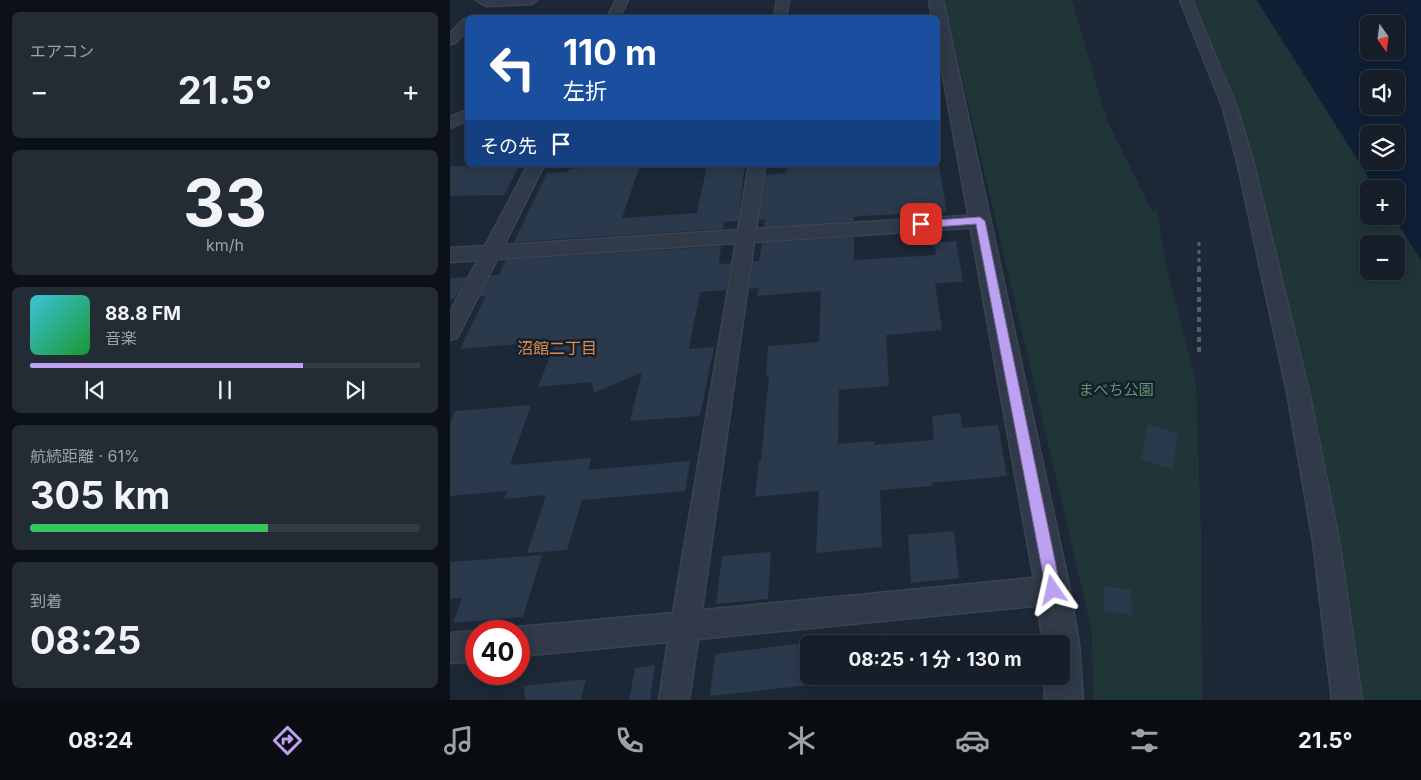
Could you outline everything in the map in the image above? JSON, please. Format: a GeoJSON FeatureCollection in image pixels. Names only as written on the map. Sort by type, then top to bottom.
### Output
{"type":"FeatureCollection","features":[{"type":"Feature","properties":{"kind":"street"},"geometry":{"type":"LineString","coordinates":[[474,15],[484,1],[531,0]]}},
{"type":"Feature","properties":{"kind":"street"},"geometry":{"type":"LineString","coordinates":[[614,15],[622,0]]}},
{"type":"Feature","properties":{"kind":"street"},"geometry":{"type":"LineString","coordinates":[[780,15],[783,0]]}},
{"type":"Feature","properties":{"kind":"street"},"geometry":{"type":"LineString","coordinates":[[936,0],[938,15]]}},
{"type":"Feature","properties":{"kind":"street"},"geometry":{"type":"LineString","coordinates":[[1186,0],[1230,108],[1245,161],[1298,392],[1326,541],[1347,700]]}},
{"type":"Feature","properties":{"kind":"street"},"geometry":{"type":"LineString","coordinates":[[451,39],[465,25]]}},
{"type":"Feature","properties":{"kind":"street"},"geometry":{"type":"LineString","coordinates":[[940,35],[943,61],[980,221],[1053,590],[1060,635]]}},
{"type":"Feature","properties":{"kind":"street"},"geometry":{"type":"LineString","coordinates":[[451,39],[465,38]]}},
{"type":"Feature","properties":{"kind":"street"},"geometry":{"type":"LineString","coordinates":[[450,123],[465,116]]}},
{"type":"Feature","properties":{"kind":"street"},"geometry":{"type":"LineString","coordinates":[[450,332],[535,167]]}},
{"type":"Feature","properties":{"kind":"street"},"geometry":{"type":"LineString","coordinates":[[674,700],[757,167]]}},
{"type":"Feature","properties":{"kind":"street"},"geometry":{"type":"LineString","coordinates":[[450,255],[980,221]]}},
{"type":"Feature","properties":{"kind":"street"},"geometry":{"type":"LineString","coordinates":[[530,641],[1053,590]]}},
{"type":"Feature","properties":{"kind":"street"},"geometry":{"type":"LineString","coordinates":[[450,648],[465,647]]}},
{"type":"Feature","properties":{"kind":"street"},"geometry":{"type":"LineString","coordinates":[[1063,685],[1064,700]]}},
{"type":"Feature","properties":{"kind":"green space","name":"まべち公園"},"geometry":{"type":"Polygon","coordinates":[[[944,0],[1072,0],[1107,120],[1152,211],[1157,211],[1165,260],[1196,382],[1201,532],[1202,700],[1093,700],[1092,631],[944,0]]]}},
{"type":"Feature","properties":{"kind":"green space"},"geometry":{"type":"Polygon","coordinates":[[[1191,0],[1257,0],[1360,164],[1360,170],[1364,170],[1370,180],[1360,180],[1360,225],[1399,225],[1421,260],[1421,700],[1363,700],[1339,545],[1310,395],[1237,108],[1219,60],[1191,0]]]}},
{"type":"Feature","properties":{"kind":"water"},"geometry":{"type":"Polygon","coordinates":[[[1257,0],[1421,0],[1421,260],[1399,225],[1405,225],[1405,180],[1370,180],[1364,170],[1405,170],[1405,125],[1360,125],[1360,164],[1257,0]]]}},
{"type":"Feature","properties":{"kind":"building"},"geometry":{"type":"Polygon","coordinates":[[[450,166],[519,167],[504,195],[450,196],[450,166]]]}},
{"type":"Feature","properties":{"kind":"building"},"geometry":{"type":"Polygon","coordinates":[[[639,167],[622,218],[697,213],[707,167],[745,167],[738,221],[724,222],[723,229],[514,242],[547,173],[568,172],[569,169],[639,167]]]}},
{"type":"Feature","properties":{"kind":"building"},"geometry":{"type":"Polygon","coordinates":[[[939,167],[947,212],[862,216],[854,217],[854,221],[764,227],[765,219],[759,220],[765,175],[786,173],[787,168],[939,167]]]}},
{"type":"Feature","properties":{"kind":"building"},"geometry":{"type":"Polygon","coordinates":[[[854,237],[854,260],[936,255],[934,243],[956,241],[963,282],[935,283],[942,330],[886,335],[889,386],[839,390],[838,444],[874,441],[874,445],[934,440],[932,416],[960,413],[962,428],[998,425],[1007,476],[932,483],[933,486],[880,490],[882,547],[816,553],[819,491],[755,497],[759,461],[761,461],[769,375],[766,376],[768,346],[819,342],[821,291],[757,296],[758,288],[749,289],[753,261],[759,261],[762,243],[854,237]]]}},
{"type":"Feature","properties":{"kind":"building"},"geometry":{"type":"Polygon","coordinates":[[[721,246],[719,264],[731,263],[726,290],[700,292],[689,349],[714,347],[700,416],[630,421],[642,372],[594,393],[591,382],[538,387],[556,341],[460,349],[486,296],[480,296],[491,275],[499,275],[506,260],[721,246]]]}},
{"type":"Feature","properties":{"kind":"building"},"geometry":{"type":"Polygon","coordinates":[[[467,277],[455,298],[450,299],[450,278],[467,277]]]}},
{"type":"Feature","properties":{"kind":"building"},"geometry":{"type":"Polygon","coordinates":[[[531,405],[510,465],[591,458],[588,470],[690,461],[685,491],[582,500],[567,550],[527,553],[546,495],[504,499],[507,491],[450,496],[450,423],[455,411],[531,405]]]}},
{"type":"Feature","properties":{"kind":"building"},"geometry":{"type":"Polygon","coordinates":[[[1148,424],[1178,434],[1173,470],[1141,459],[1148,424]]]}},
{"type":"Feature","properties":{"kind":"building"},"geometry":{"type":"Polygon","coordinates":[[[954,531],[959,578],[911,583],[908,535],[954,531]]]}},
{"type":"Feature","properties":{"kind":"building"},"geometry":{"type":"Polygon","coordinates":[[[771,552],[768,599],[716,604],[722,556],[771,552]]]}},
{"type":"Feature","properties":{"kind":"building"},"geometry":{"type":"Polygon","coordinates":[[[542,555],[523,617],[465,620],[465,622],[453,623],[462,598],[450,599],[450,562],[542,555]]]}},
{"type":"Feature","properties":{"kind":"building"},"geometry":{"type":"Polygon","coordinates":[[[1104,586],[1131,590],[1132,615],[1104,611],[1104,586]]]}},
{"type":"Feature","properties":{"kind":"building"},"geometry":{"type":"Polygon","coordinates":[[[883,633],[883,635],[867,635],[883,633]]]}},
{"type":"Feature","properties":{"kind":"building"},"geometry":{"type":"Polygon","coordinates":[[[800,643],[800,685],[811,685],[710,696],[715,654],[800,643]]]}},
{"type":"Feature","properties":{"kind":"building"},"geometry":{"type":"Polygon","coordinates":[[[655,665],[650,700],[629,700],[635,668],[655,665]]]}},
{"type":"Feature","properties":{"kind":"building"},"geometry":{"type":"Polygon","coordinates":[[[586,679],[581,700],[525,700],[524,686],[586,679]]]}},
{"type":"Feature","properties":{"kind":"railway"},"geometry":{"type":"LineString","coordinates":[[1199,242],[1199,353]]}},
{"type":"Feature","properties":{"kind":"district","name":"沼館二丁目"},"geometry":{"type":"Point","coordinates":[557,348]}},
{"type":"Feature","properties":{"kind":"route"},"geometry":{"type":"LineString","coordinates":[[921,224],[980,221],[1053,590]]}}]}
